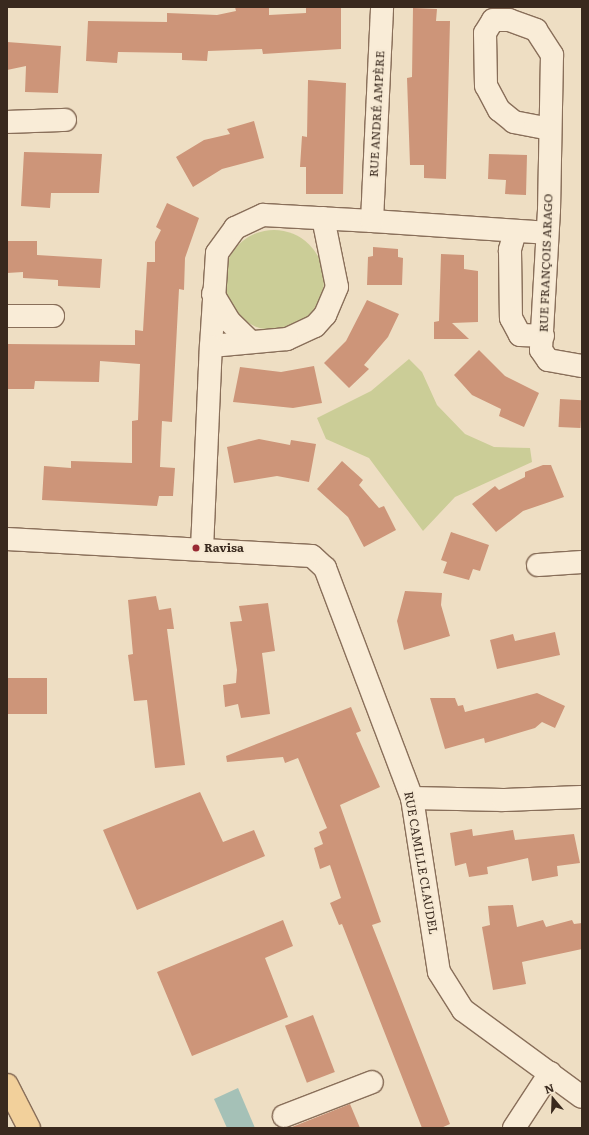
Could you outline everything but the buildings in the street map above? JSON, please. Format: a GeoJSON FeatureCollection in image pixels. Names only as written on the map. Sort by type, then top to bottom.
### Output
{"type":"FeatureCollection","features":[{"type":"Feature","properties":{"kind":"main road"},"geometry":{"type":"LineString","coordinates":[[7,1085],[29,1128]]}},
{"type":"Feature","properties":{"kind":"street","name":"RUE ANDRÉ AMPÈRE"},"geometry":{"type":"LineString","coordinates":[[372,221],[382,7]]}},
{"type":"Feature","properties":{"kind":"street","name":"RUE FRANÇOIS ARAGO"},"geometry":{"type":"LineString","coordinates":[[550,129],[514,122],[499,110],[486,86],[485,33],[493,20],[509,20],[536,30],[552,55],[550,129],[543,336],[541,350],[548,360],[582,366]]}},
{"type":"Feature","properties":{"kind":"street"},"geometry":{"type":"LineString","coordinates":[[7,122],[65,120]]}},
{"type":"Feature","properties":{"kind":"street"},"geometry":{"type":"LineString","coordinates":[[7,539],[101,547],[202,549],[213,294],[218,252],[235,228],[263,215],[546,233]]}},
{"type":"Feature","properties":{"kind":"street"},"geometry":{"type":"LineString","coordinates":[[211,346],[251,342],[302,334],[325,315],[337,287],[323,218]]}},
{"type":"Feature","properties":{"kind":"street"},"geometry":{"type":"LineString","coordinates":[[515,232],[510,250],[511,318],[520,335],[543,336]]}},
{"type":"Feature","properties":{"kind":"street"},"geometry":{"type":"LineString","coordinates":[[213,294],[229,321],[251,342]]}},
{"type":"Feature","properties":{"kind":"street"},"geometry":{"type":"LineString","coordinates":[[7,316],[53,316]]}},
{"type":"Feature","properties":{"kind":"street","name":"RUE CAMILLE CLAUDEL"},"geometry":{"type":"LineString","coordinates":[[202,549],[312,556],[325,568],[334,586],[412,798],[439,972],[463,1010],[582,1096]]}},
{"type":"Feature","properties":{"kind":"street"},"geometry":{"type":"LineString","coordinates":[[538,565],[582,562]]}},
{"type":"Feature","properties":{"kind":"street"},"geometry":{"type":"LineString","coordinates":[[412,798],[503,800],[582,797]]}},
{"type":"Feature","properties":{"kind":"street"},"geometry":{"type":"LineString","coordinates":[[514,1128],[550,1073]]}},
{"type":"Feature","properties":{"kind":"street"},"geometry":{"type":"LineString","coordinates":[[284,1116],[372,1082]]}},
{"type":"Feature","properties":{"kind":"green space"},"geometry":{"type":"Polygon","coordinates":[[[274,230],[293,234],[309,245],[320,261],[324,280],[320,299],[309,315],[293,326],[274,330],[255,326],[239,315],[228,299],[224,280],[228,261],[239,245],[255,234],[274,230]]]}},
{"type":"Feature","properties":{"kind":"green space"},"geometry":{"type":"Polygon","coordinates":[[[409,359],[422,372],[437,405],[465,434],[494,447],[530,448],[532,462],[455,497],[423,531],[369,458],[326,439],[317,418],[371,391],[409,359]]]}},
{"type":"Feature","properties":{"kind":"water"},"geometry":{"type":"Polygon","coordinates":[[[238,1088],[255,1128],[227,1128],[214,1099],[238,1088]]]}},
{"type":"Feature","properties":{"kind":"place","name":"Ravisa"},"geometry":{"type":"Point","coordinates":[196,548]}}]}
